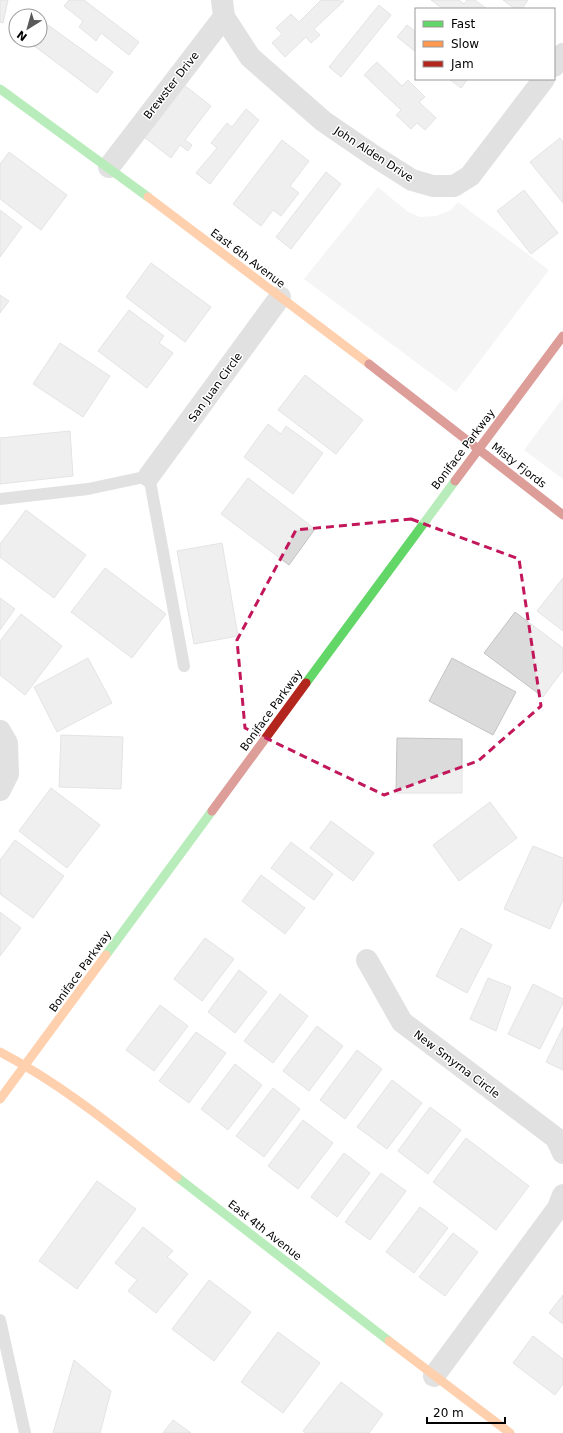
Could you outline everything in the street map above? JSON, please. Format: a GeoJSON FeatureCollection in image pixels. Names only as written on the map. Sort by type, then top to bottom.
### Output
{"type":"FeatureCollection","features":[{"type":"Feature","properties":{"kind":"street","name":"John Alden Drive"},"geometry":{"type":"LineString","coordinates":[[223,9],[250,56],[323,121],[412,180],[433,186],[454,186],[470,176],[543,80]]}},
{"type":"Feature","properties":{"kind":"street","name":"Brewster Drive"},"geometry":{"type":"LineString","coordinates":[[109,167],[223,9]]}},
{"type":"Feature","properties":{"kind":"street"},"geometry":{"type":"LineString","coordinates":[[555,65],[563,54]]}},
{"type":"Feature","properties":{"kind":"street","name":"East 6th Avenue"},"geometry":{"type":"LineString","coordinates":[[0,89],[109,167],[479,448]]}},
{"type":"Feature","properties":{"kind":"street","name":"San Juan Circle"},"geometry":{"type":"LineString","coordinates":[[149,476],[280,297]]}},
{"type":"Feature","properties":{"kind":"street","name":"Boniface Parkway"},"geometry":{"type":"LineString","coordinates":[[0,1099],[563,336]]}},
{"type":"Feature","properties":{"kind":"street","name":"Misty Fjords"},"geometry":{"type":"LineString","coordinates":[[479,448],[563,515]]}},
{"type":"Feature","properties":{"kind":"street"},"geometry":{"type":"LineString","coordinates":[[0,731],[7,743],[8,774],[0,790]]}},
{"type":"Feature","properties":{"kind":"street","name":"New Smyrna Circle"},"geometry":{"type":"LineString","coordinates":[[367,960],[402,1022],[556,1138],[563,1153]]}},
{"type":"Feature","properties":{"kind":"street","name":"East 4th Avenue"},"geometry":{"type":"LineString","coordinates":[[0,1052],[25,1065],[73,1096],[434,1376],[510,1433]]}},
{"type":"Feature","properties":{"kind":"street"},"geometry":{"type":"LineString","coordinates":[[434,1376],[558,1208],[563,1195]]}},
{"type":"Feature","properties":{"kind":"lane"},"geometry":{"type":"LineString","coordinates":[[0,499],[88,489],[149,476],[184,666]]}},
{"type":"Feature","properties":{"kind":"lane"},"geometry":{"type":"LineString","coordinates":[[0,1320],[25,1433]]}},
{"type":"Feature","properties":{"kind":"highlighted area"},"geometry":{"type":"Polygon","coordinates":[[[411,519],[519,559],[541,706],[478,761],[384,795],[245,728],[237,640],[296,530],[411,519]]]}},
{"type":"Feature","properties":{"kind":"shaded area"},"geometry":{"type":"Polygon","coordinates":[[[378,187],[408,212],[420,217],[436,216],[451,210],[458,202],[549,270],[456,392],[304,279],[378,187]]]}},
{"type":"Feature","properties":{"kind":"shaded area"},"geometry":{"type":"Polygon","coordinates":[[[563,398],[563,479],[524,450],[563,398]]]}},
{"type":"Feature","properties":{"kind":"building"},"geometry":{"type":"Polygon","coordinates":[[[0,0],[8,0],[3,23],[0,22],[0,0]]]}},
{"type":"Feature","properties":{"kind":"building"},"geometry":{"type":"Polygon","coordinates":[[[69,0],[84,0],[139,42],[129,55],[101,33],[96,41],[79,27],[83,21],[64,6],[69,0]]]}},
{"type":"Feature","properties":{"kind":"building"},"geometry":{"type":"Polygon","coordinates":[[[321,0],[344,1],[314,29],[320,35],[311,43],[306,37],[285,57],[272,43],[282,34],[276,28],[291,14],[299,22],[321,0]]]}},
{"type":"Feature","properties":{"kind":"building"},"geometry":{"type":"Polygon","coordinates":[[[431,0],[459,0],[464,4],[467,0],[475,0],[486,8],[442,8],[431,0]]]}},
{"type":"Feature","properties":{"kind":"building"},"geometry":{"type":"Polygon","coordinates":[[[503,0],[528,0],[523,8],[514,8],[503,0]]]}},
{"type":"Feature","properties":{"kind":"building"},"geometry":{"type":"Polygon","coordinates":[[[379,5],[391,15],[341,77],[329,67],[379,5]]]}},
{"type":"Feature","properties":{"kind":"building"},"geometry":{"type":"Polygon","coordinates":[[[48,25],[113,72],[97,93],[37,48],[48,48],[48,25]]]}},
{"type":"Feature","properties":{"kind":"building"},"geometry":{"type":"Polygon","coordinates":[[[407,25],[415,31],[415,51],[397,37],[407,25]]]}},
{"type":"Feature","properties":{"kind":"building"},"geometry":{"type":"Polygon","coordinates":[[[377,62],[402,86],[408,80],[425,97],[419,102],[436,118],[425,130],[417,123],[411,129],[396,115],[401,110],[364,75],[377,62]]]}},
{"type":"Feature","properties":{"kind":"building"},"geometry":{"type":"Polygon","coordinates":[[[450,80],[467,80],[461,88],[450,80]]]}},
{"type":"Feature","properties":{"kind":"building"},"geometry":{"type":"Polygon","coordinates":[[[184,85],[211,106],[185,140],[192,145],[188,151],[180,145],[171,158],[144,137],[184,85]]]}},
{"type":"Feature","properties":{"kind":"building"},"geometry":{"type":"Polygon","coordinates":[[[246,109],[259,120],[210,184],[196,173],[217,148],[211,143],[227,123],[232,127],[246,109]]]}},
{"type":"Feature","properties":{"kind":"building"},"geometry":{"type":"Polygon","coordinates":[[[560,138],[563,142],[563,203],[530,162],[560,138]]]}},
{"type":"Feature","properties":{"kind":"building"},"geometry":{"type":"Polygon","coordinates":[[[282,140],[309,161],[290,186],[299,193],[281,216],[273,210],[261,226],[233,204],[282,140]]]}},
{"type":"Feature","properties":{"kind":"building"},"geometry":{"type":"Polygon","coordinates":[[[9,152],[67,195],[41,230],[0,199],[0,164],[9,152]]]}},
{"type":"Feature","properties":{"kind":"building"},"geometry":{"type":"Polygon","coordinates":[[[326,172],[341,184],[291,249],[276,237],[326,172]]]}},
{"type":"Feature","properties":{"kind":"building"},"geometry":{"type":"Polygon","coordinates":[[[524,190],[558,233],[531,254],[497,211],[524,190]]]}},
{"type":"Feature","properties":{"kind":"building"},"geometry":{"type":"Polygon","coordinates":[[[0,210],[22,227],[0,257],[0,210]]]}},
{"type":"Feature","properties":{"kind":"building"},"geometry":{"type":"Polygon","coordinates":[[[151,263],[211,307],[185,342],[126,297],[151,263]]]}},
{"type":"Feature","properties":{"kind":"building"},"geometry":{"type":"Polygon","coordinates":[[[0,295],[9,301],[0,313],[0,295]]]}},
{"type":"Feature","properties":{"kind":"building"},"geometry":{"type":"Polygon","coordinates":[[[129,310],[164,336],[159,343],[173,353],[147,388],[98,351],[129,310]]]}},
{"type":"Feature","properties":{"kind":"building"},"geometry":{"type":"Polygon","coordinates":[[[60,343],[110,376],[83,417],[33,384],[60,343]]]}},
{"type":"Feature","properties":{"kind":"building"},"geometry":{"type":"Polygon","coordinates":[[[305,375],[363,420],[336,454],[278,410],[305,375]]]}},
{"type":"Feature","properties":{"kind":"building"},"geometry":{"type":"Polygon","coordinates":[[[268,424],[281,434],[286,426],[323,453],[293,494],[244,457],[268,424]]]}},
{"type":"Feature","properties":{"kind":"building"},"geometry":{"type":"Polygon","coordinates":[[[70,431],[73,476],[0,484],[0,438],[70,431]]]}},
{"type":"Feature","properties":{"kind":"building"},"geometry":{"type":"Polygon","coordinates":[[[248,478],[315,529],[289,565],[221,514],[248,478]]]}},
{"type":"Feature","properties":{"kind":"building"},"geometry":{"type":"Polygon","coordinates":[[[26,510],[86,555],[54,598],[0,557],[0,544],[26,510]]]}},
{"type":"Feature","properties":{"kind":"building"},"geometry":{"type":"Polygon","coordinates":[[[222,543],[238,636],[194,644],[177,551],[222,543]]]}},
{"type":"Feature","properties":{"kind":"building"},"geometry":{"type":"Polygon","coordinates":[[[105,568],[166,614],[132,658],[71,612],[105,568]]]}},
{"type":"Feature","properties":{"kind":"building"},"geometry":{"type":"Polygon","coordinates":[[[563,578],[563,631],[537,611],[563,578]]]}},
{"type":"Feature","properties":{"kind":"building"},"geometry":{"type":"Polygon","coordinates":[[[0,598],[15,609],[0,630],[0,598]]]}},
{"type":"Feature","properties":{"kind":"building"},"geometry":{"type":"Polygon","coordinates":[[[515,612],[563,648],[563,670],[543,697],[484,653],[515,612]]]}},
{"type":"Feature","properties":{"kind":"building"},"geometry":{"type":"Polygon","coordinates":[[[21,614],[62,646],[25,695],[0,675],[0,641],[21,614]]]}},
{"type":"Feature","properties":{"kind":"building"},"geometry":{"type":"Polygon","coordinates":[[[88,658],[112,703],[57,732],[34,687],[88,658]]]}},
{"type":"Feature","properties":{"kind":"building"},"geometry":{"type":"Polygon","coordinates":[[[452,658],[516,692],[493,735],[429,701],[452,658]]]}},
{"type":"Feature","properties":{"kind":"building"},"geometry":{"type":"Polygon","coordinates":[[[61,735],[123,737],[121,789],[59,787],[61,735]]]}},
{"type":"Feature","properties":{"kind":"building"},"geometry":{"type":"Polygon","coordinates":[[[397,738],[462,739],[462,793],[396,793],[397,738]]]}},
{"type":"Feature","properties":{"kind":"building"},"geometry":{"type":"Polygon","coordinates":[[[51,788],[100,825],[67,868],[19,831],[51,788]]]}},
{"type":"Feature","properties":{"kind":"building"},"geometry":{"type":"Polygon","coordinates":[[[490,802],[517,838],[459,881],[433,845],[490,802]]]}},
{"type":"Feature","properties":{"kind":"building"},"geometry":{"type":"Polygon","coordinates":[[[331,821],[374,853],[353,881],[310,848],[331,821]]]}},
{"type":"Feature","properties":{"kind":"building"},"geometry":{"type":"Polygon","coordinates":[[[15,840],[64,876],[33,918],[0,894],[0,860],[15,840]]]}},
{"type":"Feature","properties":{"kind":"building"},"geometry":{"type":"Polygon","coordinates":[[[291,842],[333,874],[314,900],[271,868],[291,842]]]}},
{"type":"Feature","properties":{"kind":"building"},"geometry":{"type":"Polygon","coordinates":[[[533,846],[563,858],[563,900],[550,929],[504,909],[533,846]]]}},
{"type":"Feature","properties":{"kind":"building"},"geometry":{"type":"Polygon","coordinates":[[[261,875],[305,908],[285,934],[242,901],[261,875]]]}},
{"type":"Feature","properties":{"kind":"building"},"geometry":{"type":"Polygon","coordinates":[[[0,912],[21,928],[0,956],[0,912]]]}},
{"type":"Feature","properties":{"kind":"building"},"geometry":{"type":"Polygon","coordinates":[[[461,928],[492,945],[467,993],[436,976],[461,928]]]}},
{"type":"Feature","properties":{"kind":"building"},"geometry":{"type":"Polygon","coordinates":[[[205,938],[234,959],[202,1001],[174,979],[205,938]]]}},
{"type":"Feature","properties":{"kind":"building"},"geometry":{"type":"Polygon","coordinates":[[[239,970],[267,992],[235,1033],[208,1012],[239,970]]]}},
{"type":"Feature","properties":{"kind":"building"},"geometry":{"type":"Polygon","coordinates":[[[488,978],[511,987],[496,1031],[470,1019],[488,978]]]}},
{"type":"Feature","properties":{"kind":"building"},"geometry":{"type":"Polygon","coordinates":[[[533,984],[563,999],[563,1003],[540,1049],[508,1034],[533,984]]]}},
{"type":"Feature","properties":{"kind":"building"},"geometry":{"type":"Polygon","coordinates":[[[280,994],[308,1016],[273,1063],[244,1041],[280,994]]]}},
{"type":"Feature","properties":{"kind":"building"},"geometry":{"type":"Polygon","coordinates":[[[160,1005],[188,1026],[154,1071],[126,1050],[160,1005]]]}},
{"type":"Feature","properties":{"kind":"building"},"geometry":{"type":"Polygon","coordinates":[[[317,1026],[343,1046],[309,1091],[283,1071],[317,1026]]]}},
{"type":"Feature","properties":{"kind":"building"},"geometry":{"type":"Polygon","coordinates":[[[563,1027],[563,1070],[546,1062],[563,1027]]]}},
{"type":"Feature","properties":{"kind":"building"},"geometry":{"type":"Polygon","coordinates":[[[196,1032],[226,1053],[189,1103],[159,1081],[196,1032]]]}},
{"type":"Feature","properties":{"kind":"building"},"geometry":{"type":"Polygon","coordinates":[[[357,1050],[382,1069],[345,1119],[320,1100],[357,1050]]]}},
{"type":"Feature","properties":{"kind":"building"},"geometry":{"type":"Polygon","coordinates":[[[235,1064],[262,1085],[228,1130],[201,1109],[235,1064]]]}},
{"type":"Feature","properties":{"kind":"building"},"geometry":{"type":"Polygon","coordinates":[[[392,1080],[422,1103],[387,1149],[357,1127],[392,1080]]]}},
{"type":"Feature","properties":{"kind":"building"},"geometry":{"type":"Polygon","coordinates":[[[273,1088],[300,1109],[264,1157],[236,1136],[273,1088]]]}},
{"type":"Feature","properties":{"kind":"building"},"geometry":{"type":"Polygon","coordinates":[[[430,1107],[461,1130],[428,1174],[398,1151],[430,1107]]]}},
{"type":"Feature","properties":{"kind":"building"},"geometry":{"type":"Polygon","coordinates":[[[303,1120],[333,1143],[298,1189],[268,1166],[303,1120]]]}},
{"type":"Feature","properties":{"kind":"building"},"geometry":{"type":"Polygon","coordinates":[[[466,1138],[529,1186],[496,1230],[433,1182],[466,1138]]]}},
{"type":"Feature","properties":{"kind":"building"},"geometry":{"type":"Polygon","coordinates":[[[344,1153],[370,1173],[337,1217],[311,1197],[344,1153]]]}},
{"type":"Feature","properties":{"kind":"building"},"geometry":{"type":"Polygon","coordinates":[[[381,1173],[406,1191],[370,1240],[345,1222],[381,1173]]]}},
{"type":"Feature","properties":{"kind":"building"},"geometry":{"type":"Polygon","coordinates":[[[97,1181],[136,1209],[77,1289],[39,1261],[97,1181]]]}},
{"type":"Feature","properties":{"kind":"building"},"geometry":{"type":"Polygon","coordinates":[[[420,1207],[448,1228],[414,1273],[386,1252],[420,1207]]]}},
{"type":"Feature","properties":{"kind":"building"},"geometry":{"type":"Polygon","coordinates":[[[143,1227],[173,1251],[167,1257],[188,1274],[156,1313],[128,1291],[137,1280],[115,1263],[143,1227]]]}},
{"type":"Feature","properties":{"kind":"building"},"geometry":{"type":"Polygon","coordinates":[[[453,1233],[478,1252],[445,1296],[419,1277],[453,1233]]]}},
{"type":"Feature","properties":{"kind":"building"},"geometry":{"type":"Polygon","coordinates":[[[209,1280],[251,1312],[214,1361],[172,1329],[209,1280]]]}},
{"type":"Feature","properties":{"kind":"building"},"geometry":{"type":"Polygon","coordinates":[[[563,1295],[563,1324],[549,1313],[563,1295]]]}},
{"type":"Feature","properties":{"kind":"building"},"geometry":{"type":"Polygon","coordinates":[[[278,1332],[320,1363],[283,1413],[241,1382],[278,1332]]]}},
{"type":"Feature","properties":{"kind":"building"},"geometry":{"type":"Polygon","coordinates":[[[533,1336],[563,1359],[563,1384],[555,1395],[513,1363],[533,1336]]]}},
{"type":"Feature","properties":{"kind":"building"},"geometry":{"type":"Polygon","coordinates":[[[74,1360],[111,1391],[100,1433],[53,1433],[74,1360]]]}},
{"type":"Feature","properties":{"kind":"building"},"geometry":{"type":"Polygon","coordinates":[[[341,1382],[383,1414],[369,1433],[306,1433],[303,1431],[341,1382]]]}},
{"type":"Feature","properties":{"kind":"building"},"geometry":{"type":"Polygon","coordinates":[[[173,1420],[191,1433],[163,1433],[173,1420]]]}},
{"type":"Feature","properties":{"kind":"traffic: fast"},"geometry":{"type":"LineString","coordinates":[[0,89],[148,197]]}},
{"type":"Feature","properties":{"kind":"traffic: fast"},"geometry":{"type":"LineString","coordinates":[[306,683],[455,481]]}},
{"type":"Feature","properties":{"kind":"traffic: fast"},"geometry":{"type":"LineString","coordinates":[[106,955],[212,811]]}},
{"type":"Feature","properties":{"kind":"traffic: fast"},"geometry":{"type":"LineString","coordinates":[[177,1177],[389,1341]]}},
{"type":"Feature","properties":{"kind":"traffic: slow"},"geometry":{"type":"LineString","coordinates":[[148,197],[369,364]]}},
{"type":"Feature","properties":{"kind":"traffic: slow"},"geometry":{"type":"LineString","coordinates":[[0,1099],[106,955]]}},
{"type":"Feature","properties":{"kind":"traffic: slow"},"geometry":{"type":"LineString","coordinates":[[0,1052],[24,1065],[92,1110],[177,1177]]}},
{"type":"Feature","properties":{"kind":"traffic: slow"},"geometry":{"type":"LineString","coordinates":[[389,1341],[510,1433]]}},
{"type":"Feature","properties":{"kind":"traffic: jam"},"geometry":{"type":"LineString","coordinates":[[455,481],[563,336]]}},
{"type":"Feature","properties":{"kind":"traffic: jam"},"geometry":{"type":"LineString","coordinates":[[369,364],[563,515]]}},
{"type":"Feature","properties":{"kind":"traffic: jam"},"geometry":{"type":"LineString","coordinates":[[212,811],[306,683]]}}]}
